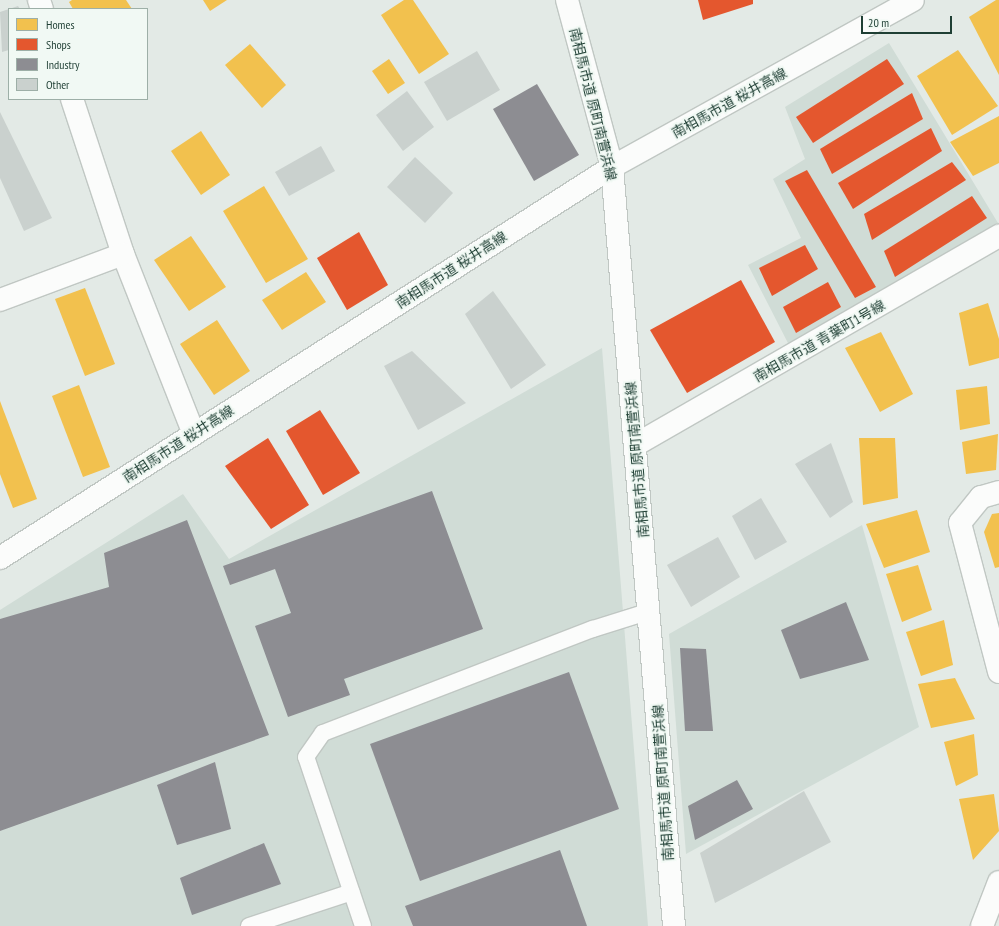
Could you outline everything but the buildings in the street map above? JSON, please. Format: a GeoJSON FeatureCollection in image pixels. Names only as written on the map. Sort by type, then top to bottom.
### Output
{"type":"FeatureCollection","features":[{"type":"Feature","properties":{"kind":"street","name":"南相馬市道 原町南萱浜線"},"geometry":{"type":"LineString","coordinates":[[567,0],[612,168],[637,444],[674,926]]}},
{"type":"Feature","properties":{"kind":"street","name":"南相馬市道 桜井高線"},"geometry":{"type":"LineString","coordinates":[[0,558],[612,168],[913,0]]}},
{"type":"Feature","properties":{"kind":"street"},"geometry":{"type":"LineString","coordinates":[[72,100],[123,254],[194,434]]}},
{"type":"Feature","properties":{"kind":"street","name":"南相馬市道 青葉町1号線"},"geometry":{"type":"LineString","coordinates":[[637,444],[999,236]]}},
{"type":"Feature","properties":{"kind":"street"},"geometry":{"type":"LineString","coordinates":[[0,300],[123,254]]}},
{"type":"Feature","properties":{"kind":"street"},"geometry":{"type":"LineString","coordinates":[[999,492],[981,497],[960,523],[999,672]]}},
{"type":"Feature","properties":{"kind":"street"},"geometry":{"type":"LineString","coordinates":[[982,926],[999,882]]}},
{"type":"Feature","properties":{"kind":"lane"},"geometry":{"type":"LineString","coordinates":[[364,926],[306,757],[323,733],[593,629],[650,611]]}},
{"type":"Feature","properties":{"kind":"lane"},"geometry":{"type":"LineString","coordinates":[[249,926],[352,892]]}},
{"type":"Feature","properties":{"kind":"shaded area"},"geometry":{"type":"Polygon","coordinates":[[[889,43],[998,223],[790,347],[748,265],[801,238],[773,179],[805,159],[785,107],[889,43]]]}},
{"type":"Feature","properties":{"kind":"shaded area"},"geometry":{"type":"Polygon","coordinates":[[[602,348],[648,926],[0,926],[0,610],[183,494],[229,559],[602,348]]]}},
{"type":"Feature","properties":{"kind":"shaded area"},"geometry":{"type":"Polygon","coordinates":[[[862,525],[919,727],[686,854],[669,634],[862,525]]]}}]}
